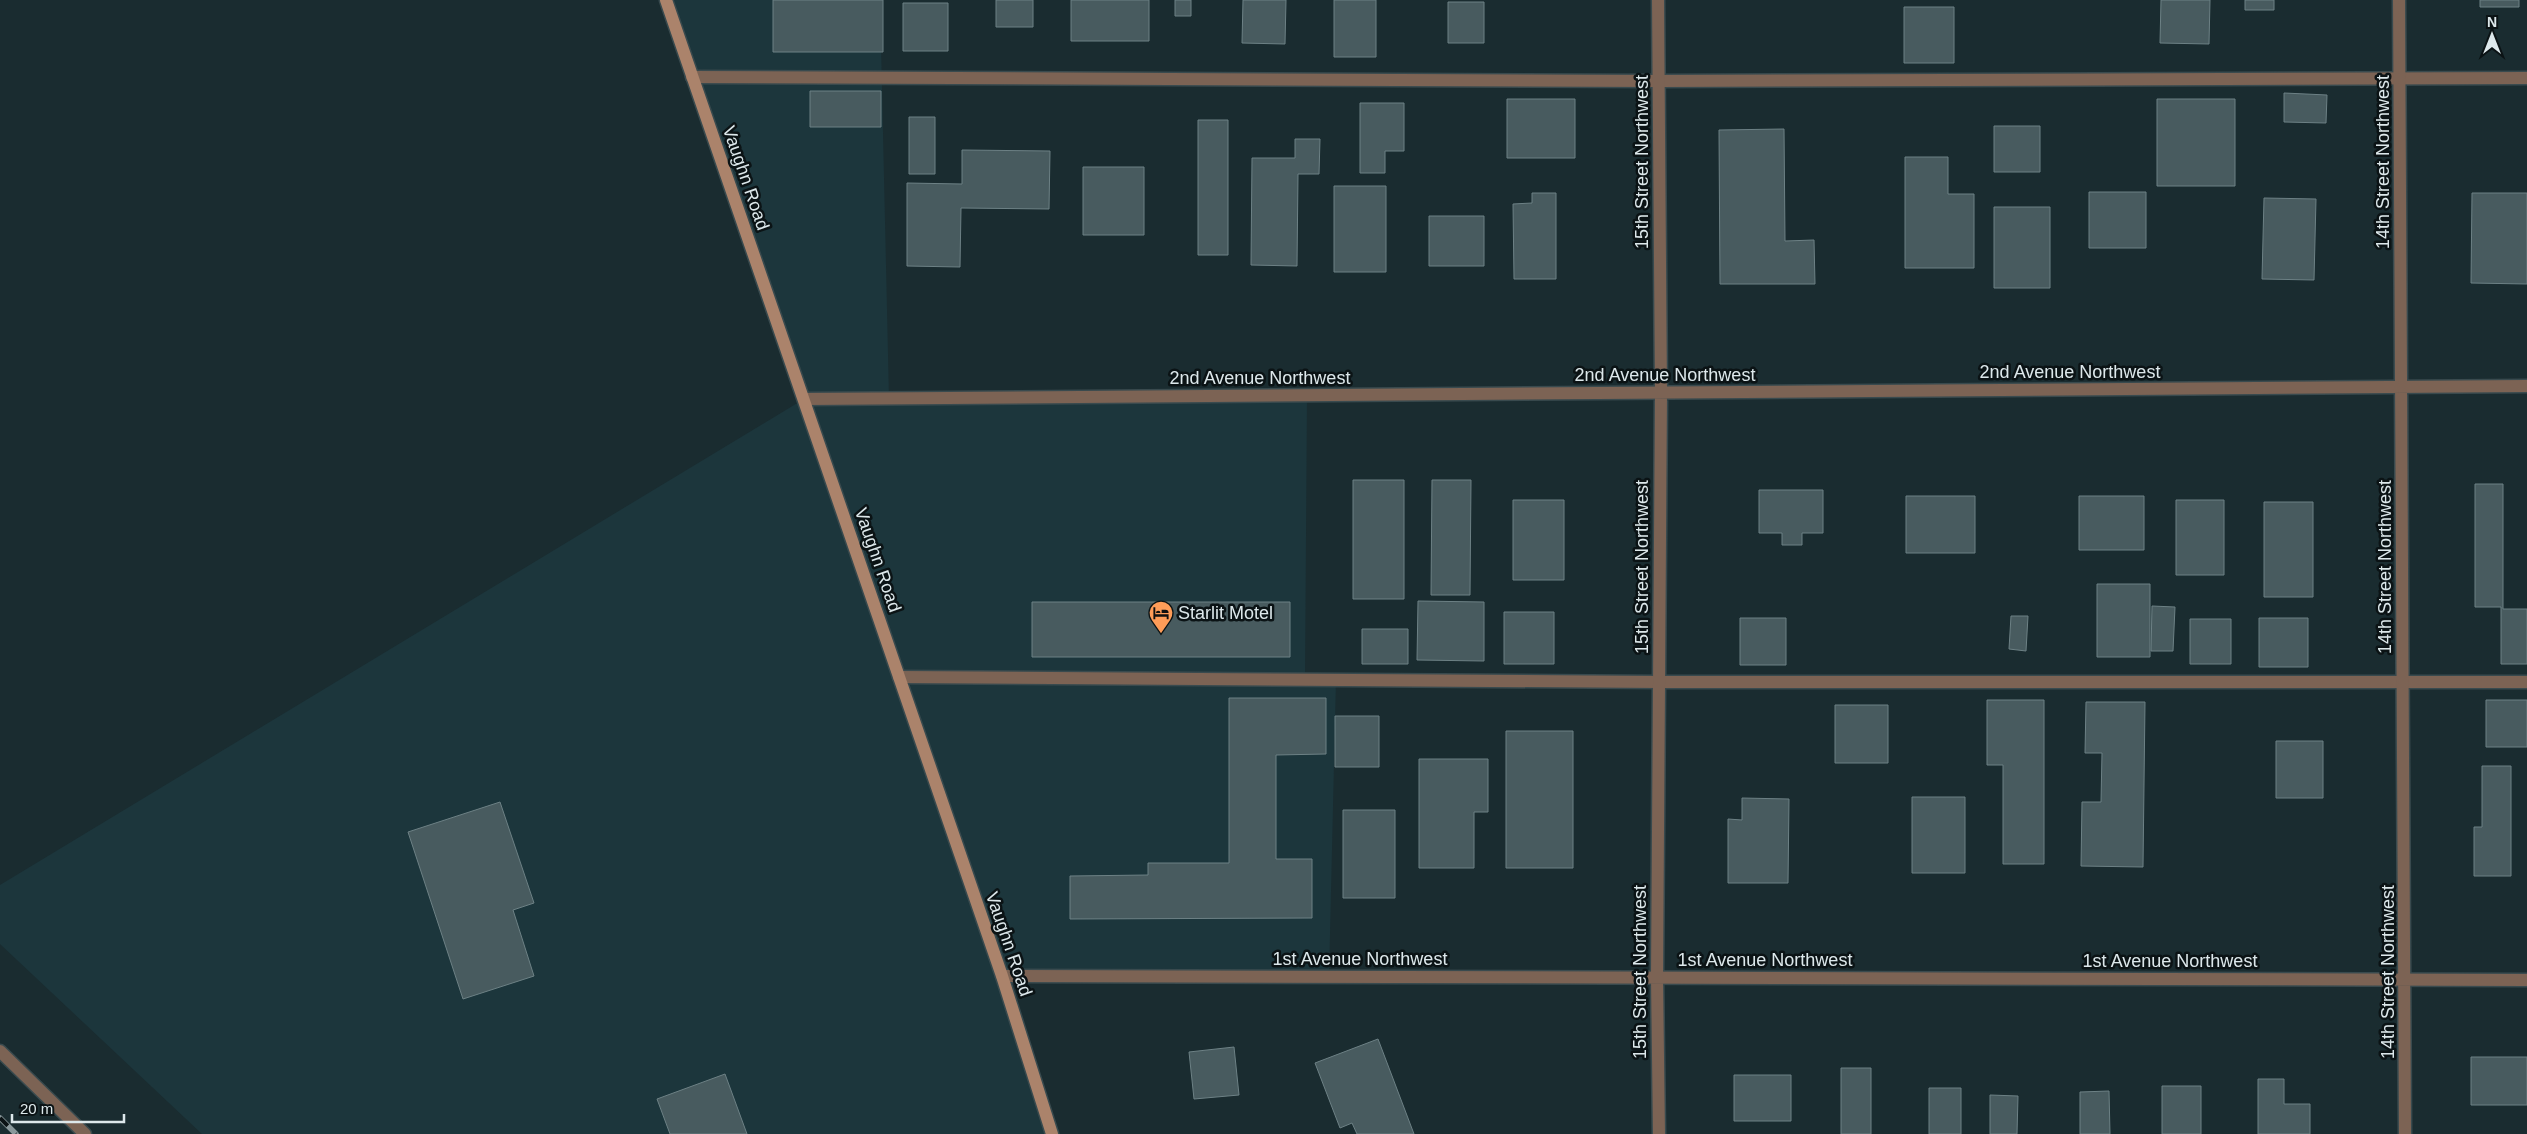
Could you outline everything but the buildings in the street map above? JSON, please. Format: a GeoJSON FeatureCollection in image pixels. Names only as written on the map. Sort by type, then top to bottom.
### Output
{"type":"FeatureCollection","features":[{"type":"Feature","properties":{"kind":"main road","name":"Vaughn Road"},"geometry":{"type":"LineString","coordinates":[[666,0],[1002,976],[1052,1134]]}},
{"type":"Feature","properties":{"kind":"street","name":"15th Street Northwest"},"geometry":{"type":"LineString","coordinates":[[1658,0],[1661,392],[1657,978],[1658,1134]]}},
{"type":"Feature","properties":{"kind":"street","name":"14th Street Northwest"},"geometry":{"type":"LineString","coordinates":[[2399,0],[2406,980],[2405,1134]]}},
{"type":"Feature","properties":{"kind":"street"},"geometry":{"type":"LineString","coordinates":[[692,77],[1659,81],[2527,78]]}},
{"type":"Feature","properties":{"kind":"street","name":"2nd Avenue Northwest"},"geometry":{"type":"LineString","coordinates":[[804,399],[2527,386]]}},
{"type":"Feature","properties":{"kind":"street"},"geometry":{"type":"LineString","coordinates":[[899,676],[1659,682],[2527,682]]}},
{"type":"Feature","properties":{"kind":"street","name":"1st Avenue Northwest"},"geometry":{"type":"LineString","coordinates":[[1002,976],[2527,980]]}},
{"type":"Feature","properties":{"kind":"street"},"geometry":{"type":"LineString","coordinates":[[0,1051],[85,1134]]}},
{"type":"Feature","properties":{"kind":"shaded area"},"geometry":{"type":"Polygon","coordinates":[[[666,0],[880,0],[889,398],[1307,395],[1305,679],[1336,679],[1329,977],[1002,977],[1060,1134],[202,1134],[0,944],[0,885],[804,399],[666,0]]]}},
{"type":"Feature","properties":{"kind":"railway"},"geometry":{"type":"LineString","coordinates":[[0,1118],[16,1134]]}},
{"type":"Feature","properties":{"kind":"place","name":"Starlit Motel"},"geometry":{"type":"Point","coordinates":[1161,634]}}]}
